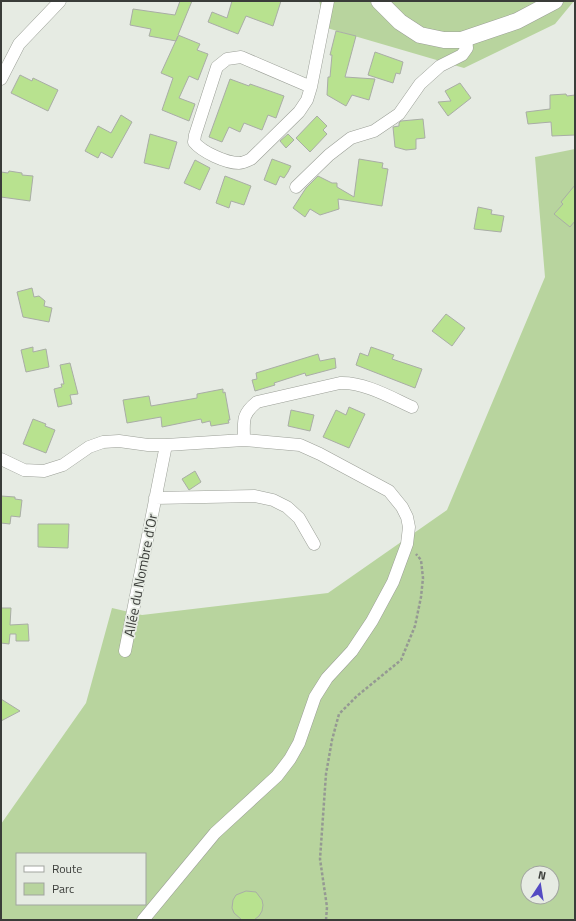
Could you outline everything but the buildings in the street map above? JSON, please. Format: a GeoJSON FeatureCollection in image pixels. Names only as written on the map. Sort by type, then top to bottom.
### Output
{"type":"FeatureCollection","features":[{"type":"Feature","properties":{"kind":"main road"},"geometry":{"type":"LineString","coordinates":[[379,1],[400,22],[420,35],[444,40],[461,40],[517,21],[555,1]]}},
{"type":"Feature","properties":{"kind":"street"},"geometry":{"type":"LineString","coordinates":[[1,80],[19,44],[60,1]]}},
{"type":"Feature","properties":{"kind":"street"},"geometry":{"type":"LineString","coordinates":[[311,87],[241,57],[227,59],[217,67],[194,142],[199,149],[230,162],[241,163],[251,159],[300,112],[307,100],[311,87],[328,1]]}},
{"type":"Feature","properties":{"kind":"street"},"geometry":{"type":"LineString","coordinates":[[296,187],[329,155],[351,138],[374,132],[399,114],[420,84],[440,66],[462,55],[467,48],[466,38]]}},
{"type":"Feature","properties":{"kind":"street"},"geometry":{"type":"LineString","coordinates":[[244,440],[244,418],[248,409],[257,402],[340,383],[349,382],[359,384],[412,407]]}},
{"type":"Feature","properties":{"kind":"street"},"geometry":{"type":"LineString","coordinates":[[1,460],[24,470],[44,471],[63,465],[89,447],[103,442],[119,441],[148,445],[166,445],[244,440],[300,445],[389,491],[407,517],[409,527],[407,544],[394,582],[372,621],[352,651],[327,678],[315,697],[299,743],[290,759],[277,776],[215,833],[143,920]]}},
{"type":"Feature","properties":{"kind":"street","name":"Allée du Nombre d'Or"},"geometry":{"type":"LineString","coordinates":[[125,651],[166,445]]}},
{"type":"Feature","properties":{"kind":"street","name":"Allée du Nombre d'Or"},"geometry":{"type":"LineString","coordinates":[[155,498],[254,496],[273,500],[286,507],[299,518],[314,544]]}},
{"type":"Feature","properties":{"kind":"path"},"geometry":{"type":"LineString","coordinates":[[326,920],[327,906],[320,858],[326,774],[332,740],[339,714],[356,696],[400,660],[415,626],[423,578],[421,560],[407,544]]}},
{"type":"Feature","properties":{"kind":"green space"},"geometry":{"type":"Polygon","coordinates":[[[319,1],[574,1],[555,24],[464,68],[327,28],[319,1]]]}},
{"type":"Feature","properties":{"kind":"green space"},"geometry":{"type":"Polygon","coordinates":[[[575,149],[575,920],[2,920],[1,824],[86,703],[112,608],[142,615],[328,593],[447,510],[545,277],[535,157],[575,149]]]}}]}
